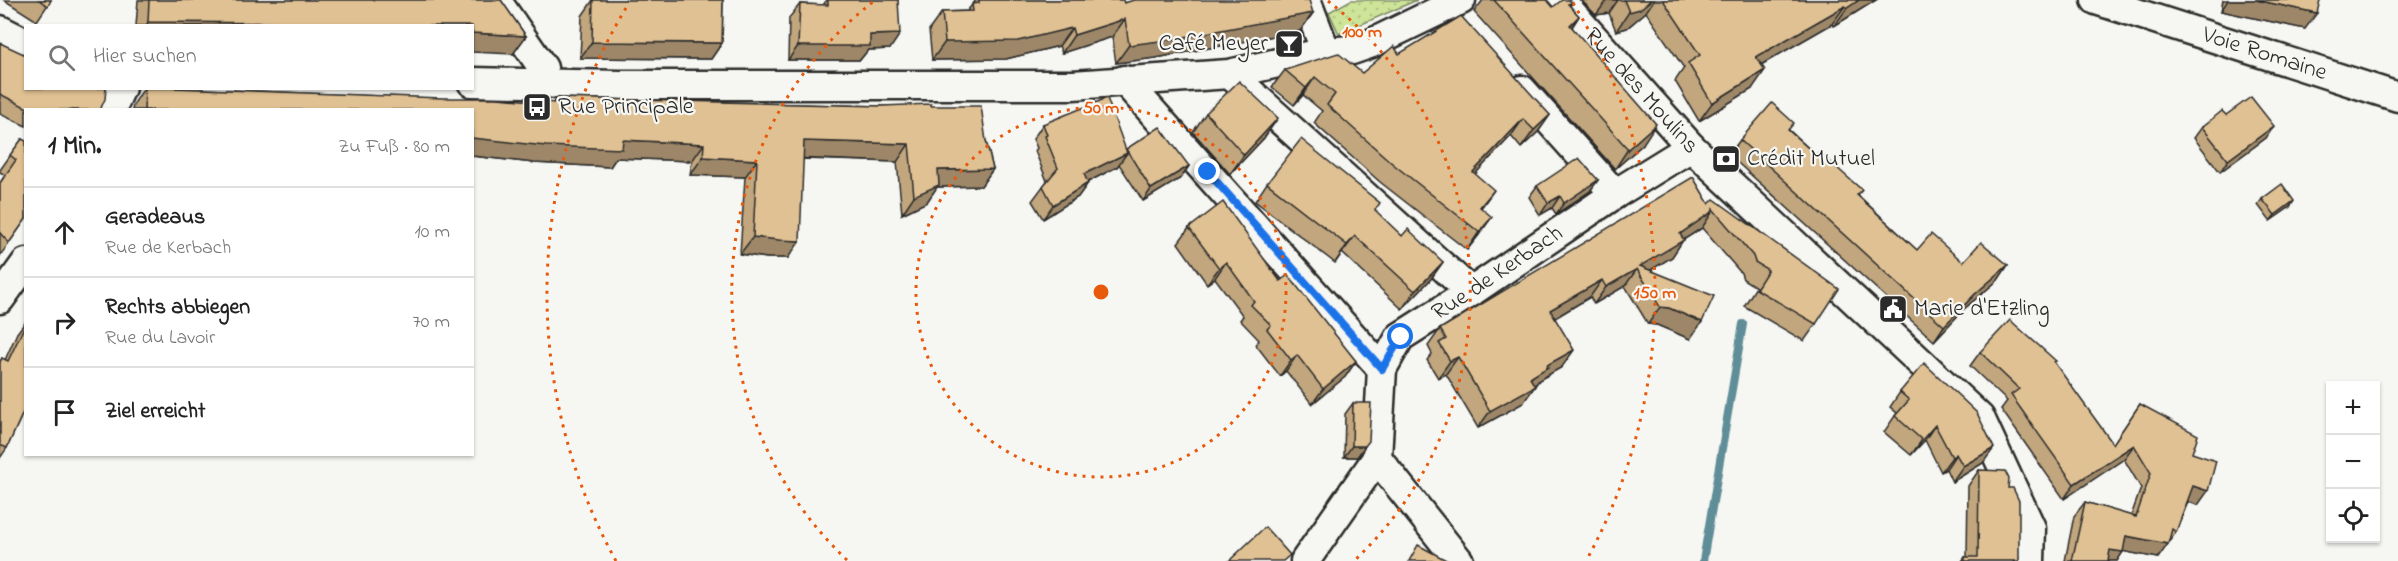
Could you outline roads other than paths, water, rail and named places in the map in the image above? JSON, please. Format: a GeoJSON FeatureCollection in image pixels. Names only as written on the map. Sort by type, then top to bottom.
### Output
{"type":"FeatureCollection","features":[{"type":"Feature","properties":{"kind":"street"},"geometry":{"type":"LineString","coordinates":[[496,0],[543,68],[545,83]]}},
{"type":"Feature","properties":{"kind":"street"},"geometry":{"type":"LineString","coordinates":[[1306,0],[1326,52]]}},
{"type":"Feature","properties":{"kind":"street","name":"Rue des Moulins"},"geometry":{"type":"LineString","coordinates":[[1560,0],[1691,147],[1980,418],[2031,528],[2030,561]]}},
{"type":"Feature","properties":{"kind":"street","name":"Voie Romaine"},"geometry":{"type":"LineString","coordinates":[[2096,0],[2398,97]]}},
{"type":"Feature","properties":{"kind":"street"},"geometry":{"type":"LineString","coordinates":[[474,82],[620,85],[1073,85],[1229,74],[1326,52],[1352,50],[1453,8]]}},
{"type":"Feature","properties":{"kind":"street"},"geometry":{"type":"LineString","coordinates":[[0,30],[24,42]]}},
{"type":"Feature","properties":{"kind":"street"},"geometry":{"type":"LineString","coordinates":[[1503,70],[1615,194]]}},
{"type":"Feature","properties":{"kind":"street"},"geometry":{"type":"LineString","coordinates":[[1229,74],[1472,292]]}},
{"type":"Feature","properties":{"kind":"street"},"geometry":{"type":"LineString","coordinates":[[1124,80],[1382,369]]}},
{"type":"Feature","properties":{"kind":"street"},"geometry":{"type":"LineString","coordinates":[[112,108],[120,90]]}},
{"type":"Feature","properties":{"kind":"street","name":"Rue de Kerbach"},"geometry":{"type":"LineString","coordinates":[[1377,458],[1382,369],[1401,337],[1472,292],[1615,194],[1691,147]]}},
{"type":"Feature","properties":{"kind":"street"},"geometry":{"type":"LineString","coordinates":[[0,299],[24,266]]}},
{"type":"Feature","properties":{"kind":"street"},"geometry":{"type":"LineString","coordinates":[[1305,561],[1377,458],[1459,561]]}},
{"type":"Feature","properties":{"kind":"waterway"},"geometry":{"type":"LineString","coordinates":[[1703,561],[1743,324]]}},
{"type":"Feature","properties":{"kind":"place","name":"Café Meyer"},"geometry":{"type":"Point","coordinates":[1289,44]}},
{"type":"Feature","properties":{"kind":"place","name":"Rue Principale"},"geometry":{"type":"Point","coordinates":[537,107]}},
{"type":"Feature","properties":{"kind":"place","name":"Crédit Mutuel"},"geometry":{"type":"Point","coordinates":[1726,159]}},
{"type":"Feature","properties":{"kind":"place","name":"Marie d'Etzling"},"geometry":{"type":"Point","coordinates":[1893,309]}}]}
